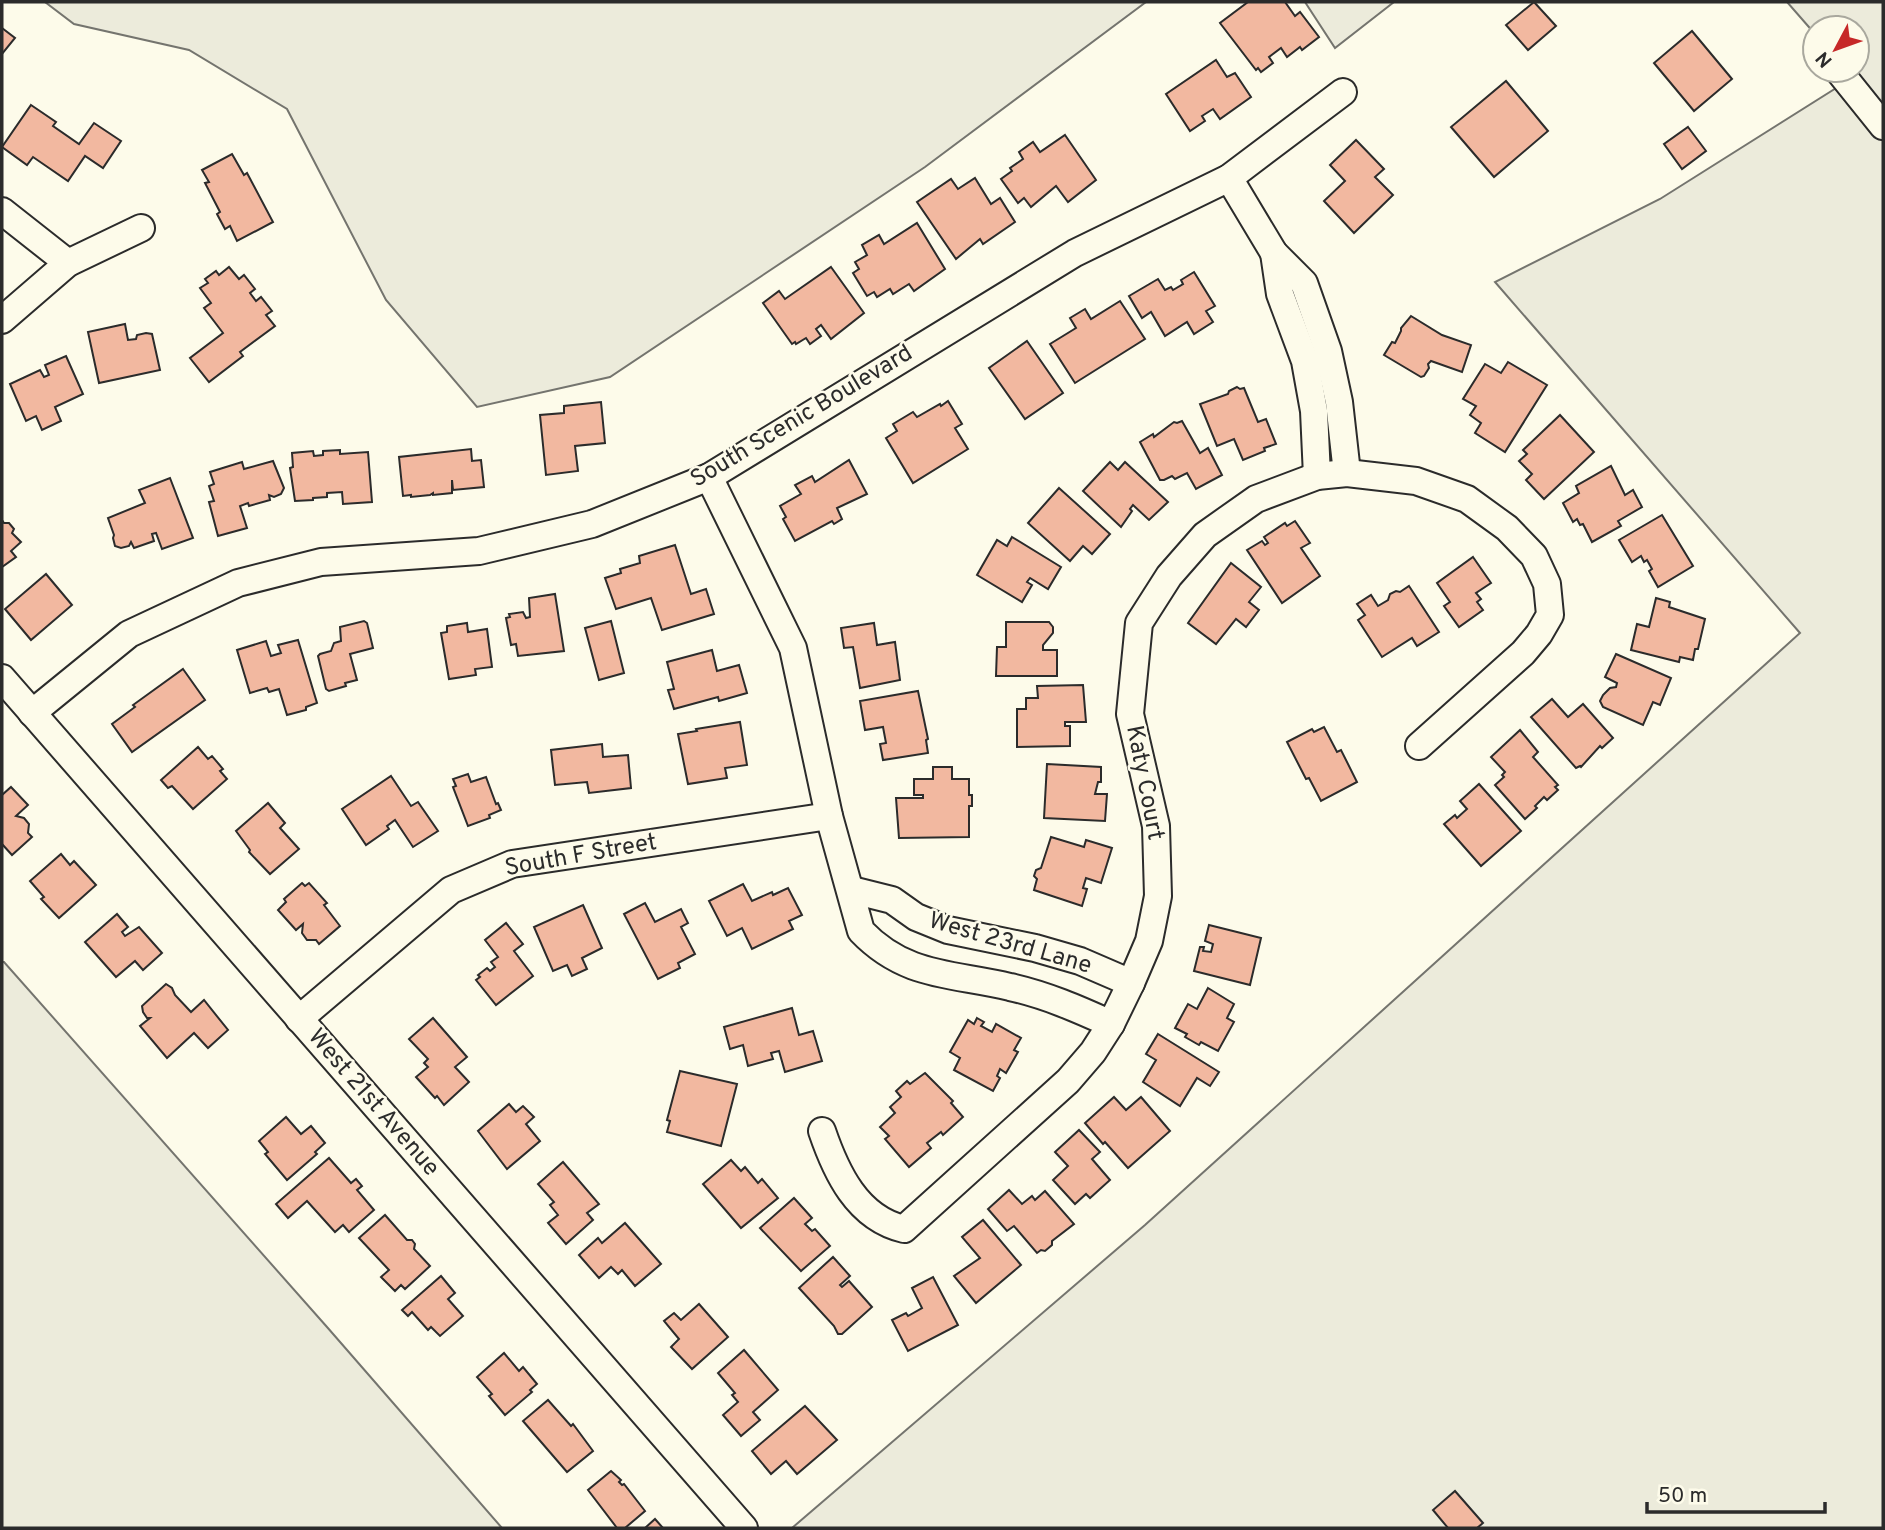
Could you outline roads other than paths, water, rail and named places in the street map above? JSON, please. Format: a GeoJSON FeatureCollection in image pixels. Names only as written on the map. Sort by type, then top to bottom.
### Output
{"type":"FeatureCollection","features":[{"type":"Feature","properties":{"kind":"street"},"geometry":{"type":"LineString","coordinates":[[1849,84],[1883,126]]}},
{"type":"Feature","properties":{"kind":"street","name":"South Scenic Boulevard"},"geometry":{"type":"LineString","coordinates":[[32,713],[129,634],[238,583],[321,562],[479,551],[592,524],[709,477],[1075,253],[1229,178],[1343,92]]}},
{"type":"Feature","properties":{"kind":"street"},"geometry":{"type":"LineString","coordinates":[[1229,178],[1274,253],[1304,283],[1328,351],[1339,402],[1347,473]]}},
{"type":"Feature","properties":{"kind":"street"},"geometry":{"type":"LineString","coordinates":[[2,211],[68,263]]}},
{"type":"Feature","properties":{"kind":"street"},"geometry":{"type":"LineString","coordinates":[[2,320],[68,263],[141,228]]}},
{"type":"Feature","properties":{"kind":"street"},"geometry":{"type":"LineString","coordinates":[[1274,253],[1280,294],[1305,361],[1314,411],[1317,476]]}},
{"type":"Feature","properties":{"kind":"street","name":"Katy Court"},"geometry":{"type":"LineString","coordinates":[[822,1130],[833,1162],[849,1189],[871,1214],[886,1225],[904,1229],[1068,1081],[1093,1052],[1111,1024],[1149,941],[1158,896],[1156,826],[1130,713],[1139,623],[1169,576],[1205,534],[1256,499],[1317,476],[1347,473],[1416,481],[1467,499],[1507,528],[1534,556],[1547,584],[1550,615],[1539,634],[1523,653],[1419,747]]}},
{"type":"Feature","properties":{"kind":"street","name":"West 23rd Lane"},"geometry":{"type":"LineString","coordinates":[[709,477],[793,648],[829,816],[862,931],[874,944],[896,958],[924,970],[949,977],[1008,986],[1053,998],[1111,1024]]}},
{"type":"Feature","properties":{"kind":"street","name":"West 21st Avenue"},"geometry":{"type":"LineString","coordinates":[[2,678],[744,1528]]}},
{"type":"Feature","properties":{"kind":"street","name":"South F Street"},"geometry":{"type":"LineString","coordinates":[[299,1019],[451,890],[512,864],[829,816]]}},
{"type":"Feature","properties":{"kind":"street","name":"West 23rd Lane"},"geometry":{"type":"LineString","coordinates":[[852,890],[892,900],[916,918],[948,930],[1035,948],[1080,961],[1131,983]]}}]}
